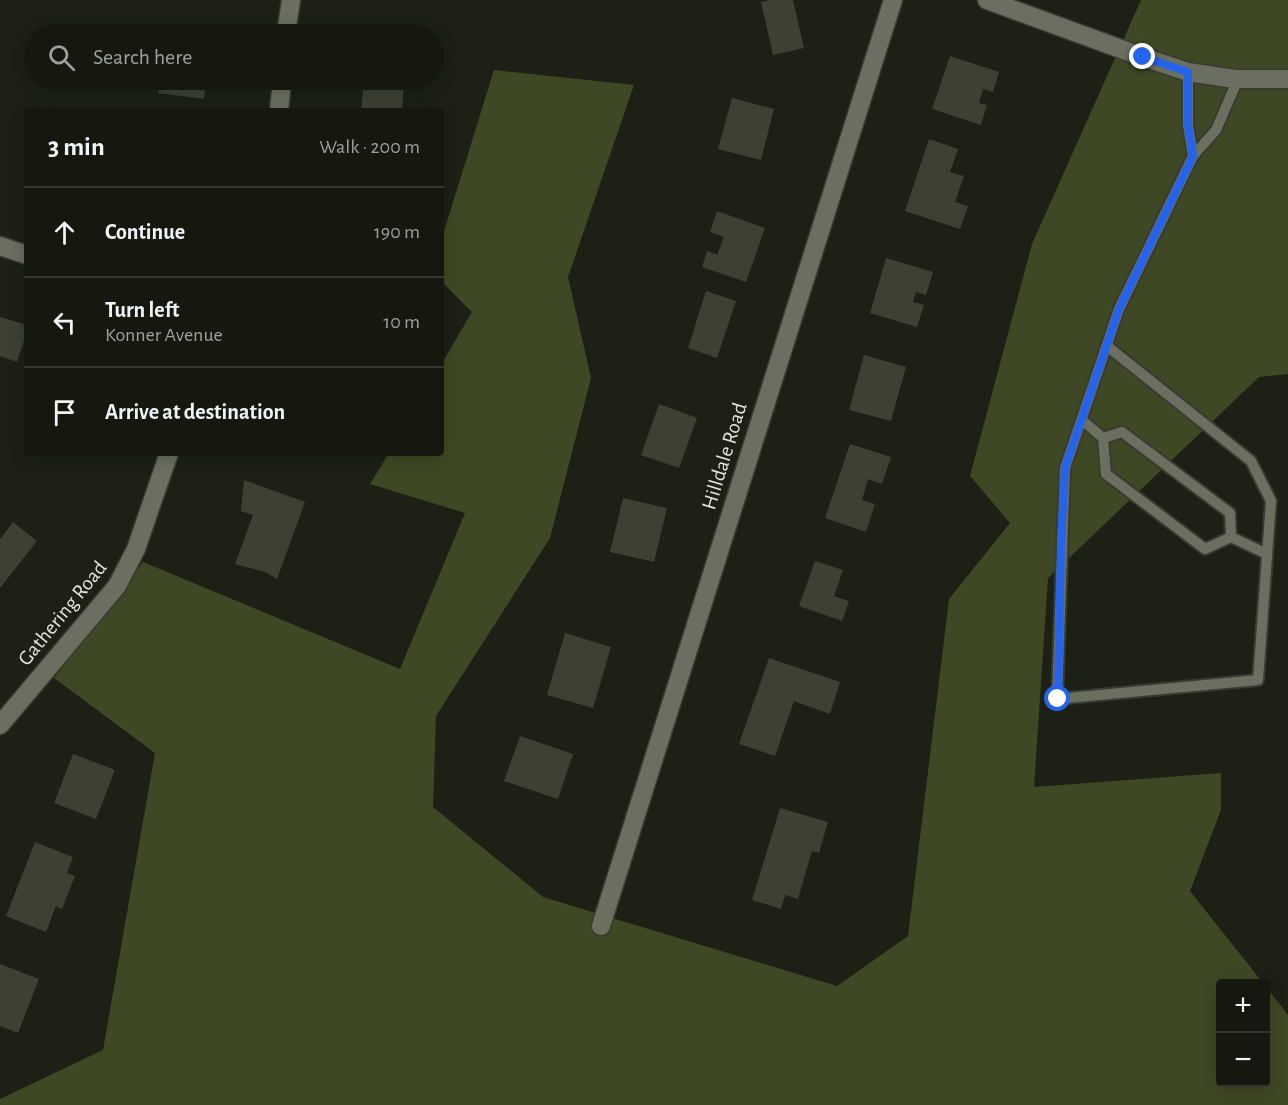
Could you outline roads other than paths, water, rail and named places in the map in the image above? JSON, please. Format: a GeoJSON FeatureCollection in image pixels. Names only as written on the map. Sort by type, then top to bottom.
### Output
{"type":"FeatureCollection","features":[{"type":"Feature","properties":{"kind":"street"},"geometry":{"type":"LineString","coordinates":[[287,24],[291,0]]}},
{"type":"Feature","properties":{"kind":"street","name":"Hilldale Road"},"geometry":{"type":"LineString","coordinates":[[601,926],[893,0]]}},
{"type":"Feature","properties":{"kind":"street"},"geometry":{"type":"LineString","coordinates":[[987,0],[1188,72],[1238,79],[1288,80]]}},
{"type":"Feature","properties":{"kind":"street"},"geometry":{"type":"LineString","coordinates":[[279,108],[281,90]]}},
{"type":"Feature","properties":{"kind":"street"},"geometry":{"type":"LineString","coordinates":[[0,246],[24,254]]}},
{"type":"Feature","properties":{"kind":"street","name":"Gathering Road"},"geometry":{"type":"LineString","coordinates":[[0,725],[117,586],[136,549],[168,456]]}},
{"type":"Feature","properties":{"kind":"lane"},"geometry":{"type":"LineString","coordinates":[[1188,72],[1188,125],[1193,156]]}},
{"type":"Feature","properties":{"kind":"lane"},"geometry":{"type":"LineString","coordinates":[[1107,346],[1251,461],[1271,501],[1258,680],[1058,699],[1065,468],[1119,309],[1193,156],[1216,130],[1238,79]]}},
{"type":"Feature","properties":{"kind":"lane"},"geometry":{"type":"LineString","coordinates":[[1082,420],[1103,438],[1106,474],[1205,549],[1232,537],[1268,554]]}},
{"type":"Feature","properties":{"kind":"lane"},"geometry":{"type":"LineString","coordinates":[[1103,438],[1122,432],[1230,513],[1232,537]]}}]}
